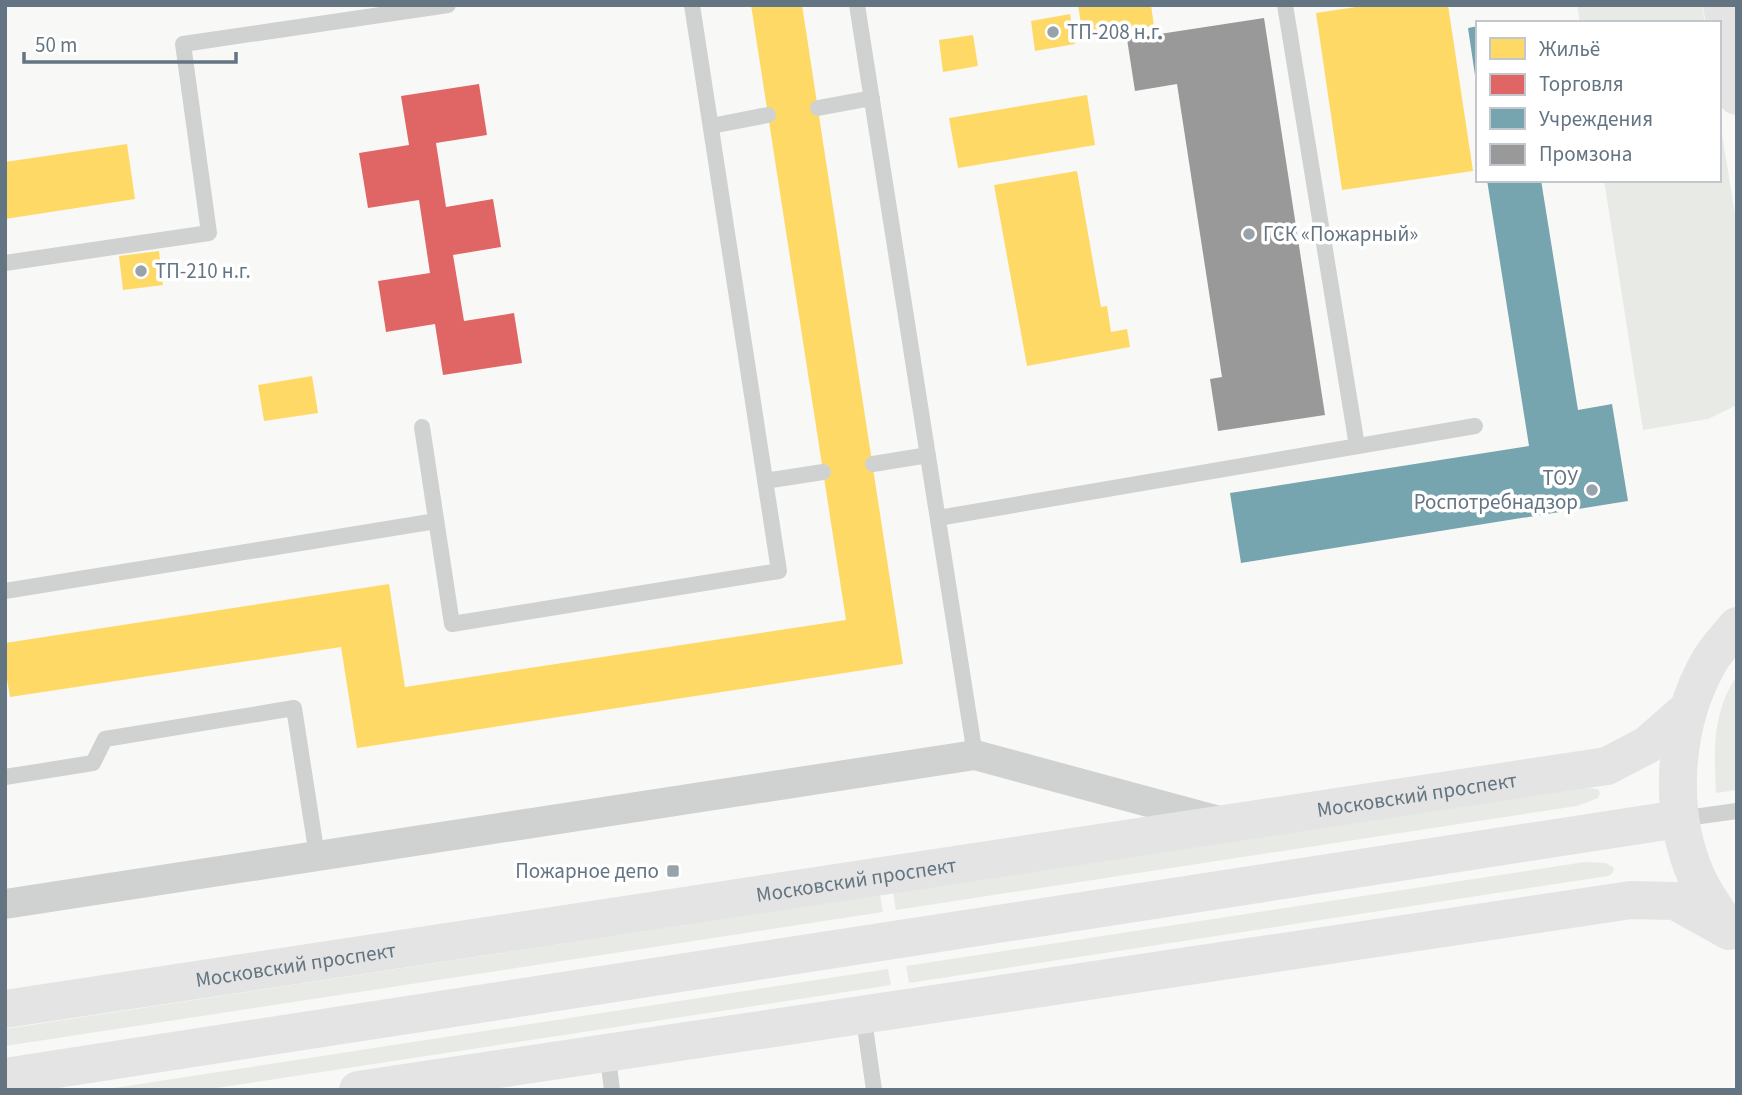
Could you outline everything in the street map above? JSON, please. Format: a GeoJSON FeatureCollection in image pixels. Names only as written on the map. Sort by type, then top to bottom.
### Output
{"type":"FeatureCollection","features":[{"type":"Feature","properties":{"kind":"main road"},"geometry":{"type":"LineString","coordinates":[[1722,5],[1737,96]]}},
{"type":"Feature","properties":{"kind":"main road"},"geometry":{"type":"LineString","coordinates":[[1733,934],[1697,878],[1679,819],[1677,764],[1688,709],[1711,660],[1737,626]]}},
{"type":"Feature","properties":{"kind":"main road","name":"Московский проспект"},"geometry":{"type":"LineString","coordinates":[[5,1009],[1607,766],[1647,745],[1688,709]]}},
{"type":"Feature","properties":{"kind":"main road"},"geometry":{"type":"LineString","coordinates":[[5,1077],[1679,819]]}},
{"type":"Feature","properties":{"kind":"main road"},"geometry":{"type":"LineString","coordinates":[[358,1090],[1631,900],[1675,901],[1733,934]]}},
{"type":"Feature","properties":{"kind":"street"},"geometry":{"type":"LineString","coordinates":[[5,904],[975,755],[1226,823]]}},
{"type":"Feature","properties":{"kind":"lane"},"geometry":{"type":"LineString","coordinates":[[5,263],[209,233],[183,44],[447,5]]}},
{"type":"Feature","properties":{"kind":"lane"},"geometry":{"type":"LineString","coordinates":[[422,428],[452,624],[779,571],[692,5]]}},
{"type":"Feature","properties":{"kind":"lane"},"geometry":{"type":"LineString","coordinates":[[857,5],[975,755]]}},
{"type":"Feature","properties":{"kind":"lane"},"geometry":{"type":"LineString","coordinates":[[1285,5],[1357,446]]}},
{"type":"Feature","properties":{"kind":"lane"},"geometry":{"type":"LineString","coordinates":[[818,108],[872,98]]}},
{"type":"Feature","properties":{"kind":"lane"},"geometry":{"type":"LineString","coordinates":[[711,126],[768,115]]}},
{"type":"Feature","properties":{"kind":"lane"},"geometry":{"type":"LineString","coordinates":[[938,518],[1475,426]]}},
{"type":"Feature","properties":{"kind":"lane"},"geometry":{"type":"LineString","coordinates":[[873,464],[928,455]]}},
{"type":"Feature","properties":{"kind":"lane"},"geometry":{"type":"LineString","coordinates":[[765,481],[823,472]]}},
{"type":"Feature","properties":{"kind":"lane"},"geometry":{"type":"LineString","coordinates":[[5,591],[436,521]]}},
{"type":"Feature","properties":{"kind":"lane"},"geometry":{"type":"LineString","coordinates":[[5,777],[93,763],[105,739],[294,708],[317,856]]}},
{"type":"Feature","properties":{"kind":"lane"},"geometry":{"type":"LineString","coordinates":[[1679,819],[1737,811]]}},
{"type":"Feature","properties":{"kind":"lane"},"geometry":{"type":"LineString","coordinates":[[863,1013],[874,1090]]}},
{"type":"Feature","properties":{"kind":"lane"},"geometry":{"type":"LineString","coordinates":[[607,1051],[612,1090]]}},
{"type":"Feature","properties":{"kind":"shaded area"},"geometry":{"type":"Polygon","coordinates":[[[1577,5],[1702,5],[1705,21],[1580,21],[1577,5]]]}},
{"type":"Feature","properties":{"kind":"shaded area"},"geometry":{"type":"Polygon","coordinates":[[[1721,127],[1737,227],[1737,405],[1708,419],[1643,430],[1604,182],[1721,182],[1721,127]]]}},
{"type":"Feature","properties":{"kind":"shaded area"},"geometry":{"type":"Polygon","coordinates":[[[1737,675],[1737,790],[1716,793],[1716,732],[1723,704],[1737,675]]]}},
{"type":"Feature","properties":{"kind":"shaded area"},"geometry":{"type":"Polygon","coordinates":[[[1588,788],[1598,789],[1598,798],[1577,806],[896,910],[893,892],[1588,788]]]}},
{"type":"Feature","properties":{"kind":"shaded area"},"geometry":{"type":"Polygon","coordinates":[[[1585,862],[1606,863],[1614,868],[1608,876],[909,983],[906,966],[1585,862]]]}},
{"type":"Feature","properties":{"kind":"shaded area"},"geometry":{"type":"Polygon","coordinates":[[[880,895],[883,912],[5,1046],[5,1029],[880,895]]]}},
{"type":"Feature","properties":{"kind":"shaded area"},"geometry":{"type":"Polygon","coordinates":[[[888,969],[891,985],[204,1090],[101,1090],[888,969]]]}},
{"type":"Feature","properties":{"kind":"building: Жильё"},"geometry":{"type":"Polygon","coordinates":[[[751,5],[802,5],[903,664],[357,748],[341,647],[10,697],[5,668],[5,643],[389,584],[405,687],[846,620],[751,5]]]}},
{"type":"Feature","properties":{"kind":"building: Жильё"},"geometry":{"type":"Polygon","coordinates":[[[1078,5],[1151,5],[1154,26],[1083,37],[1078,5]]]}},
{"type":"Feature","properties":{"kind":"building: Жильё"},"geometry":{"type":"Polygon","coordinates":[[[1369,5],[1448,5],[1473,171],[1342,190],[1316,13],[1369,5]]]}},
{"type":"Feature","properties":{"kind":"building: Жильё","name":"ТП-208 н.г."},"geometry":{"type":"Polygon","coordinates":[[[1070,14],[1075,44],[1035,51],[1031,21],[1070,14]]]}},
{"type":"Feature","properties":{"kind":"building: Жильё"},"geometry":{"type":"Polygon","coordinates":[[[973,35],[978,66],[943,72],[939,40],[973,35]]]}},
{"type":"Feature","properties":{"kind":"building: Жильё"},"geometry":{"type":"Polygon","coordinates":[[[1087,95],[1095,145],[958,168],[949,118],[1087,95]]]}},
{"type":"Feature","properties":{"kind":"building: Жильё"},"geometry":{"type":"Polygon","coordinates":[[[127,144],[135,199],[5,219],[5,162],[127,144]]]}},
{"type":"Feature","properties":{"kind":"building: Жильё"},"geometry":{"type":"Polygon","coordinates":[[[1077,171],[1101,307],[1107,306],[1111,332],[1127,329],[1130,347],[1027,366],[994,185],[1077,171]]]}},
{"type":"Feature","properties":{"kind":"building: Жильё","name":"ТП-210 н.г."},"geometry":{"type":"Polygon","coordinates":[[[159,251],[163,285],[123,290],[119,256],[159,251]]]}},
{"type":"Feature","properties":{"kind":"building: Жильё"},"geometry":{"type":"Polygon","coordinates":[[[312,376],[318,413],[264,421],[258,385],[312,376]]]}},
{"type":"Feature","properties":{"kind":"building: Торговля"},"geometry":{"type":"Polygon","coordinates":[[[479,84],[487,135],[436,143],[446,207],[493,199],[501,247],[453,255],[464,321],[514,313],[522,363],[443,375],[435,324],[386,332],[378,281],[430,273],[419,200],[368,208],[359,153],[409,145],[401,96],[479,84]]]}},
{"type":"Feature","properties":{"kind":"building: Учреждения"},"geometry":{"type":"Polygon","coordinates":[[[1476,26],[1476,82],[1468,28],[1476,26]]]}},
{"type":"Feature","properties":{"kind":"building: Учреждения"},"geometry":{"type":"Polygon","coordinates":[[[1487,182],[1541,182],[1578,410],[1612,404],[1628,501],[1241,563],[1230,493],[1529,446],[1487,182]]]}},
{"type":"Feature","properties":{"kind":"building: Промзона","name":"ГСК «Пожарный»"},"geometry":{"type":"Polygon","coordinates":[[[1264,18],[1325,415],[1218,431],[1210,379],[1222,377],[1177,84],[1135,91],[1127,39],[1264,18]]]}},
{"type":"Feature","properties":{"kind":"place","name":"ТП-208 н.г."},"geometry":{"type":"Point","coordinates":[1053,32]}},
{"type":"Feature","properties":{"kind":"place","name":"ГСК «Пожарный»"},"geometry":{"type":"Point","coordinates":[1249,234]}},
{"type":"Feature","properties":{"kind":"place","name":"ТП-210 н.г."},"geometry":{"type":"Point","coordinates":[141,271]}},
{"type":"Feature","properties":{"kind":"place","name":"ТОУ Роспотребнадзор"},"geometry":{"type":"Point","coordinates":[1592,490]}},
{"type":"Feature","properties":{"kind":"place","name":"Пожарное депо"},"geometry":{"type":"Point","coordinates":[673,871]}}]}
